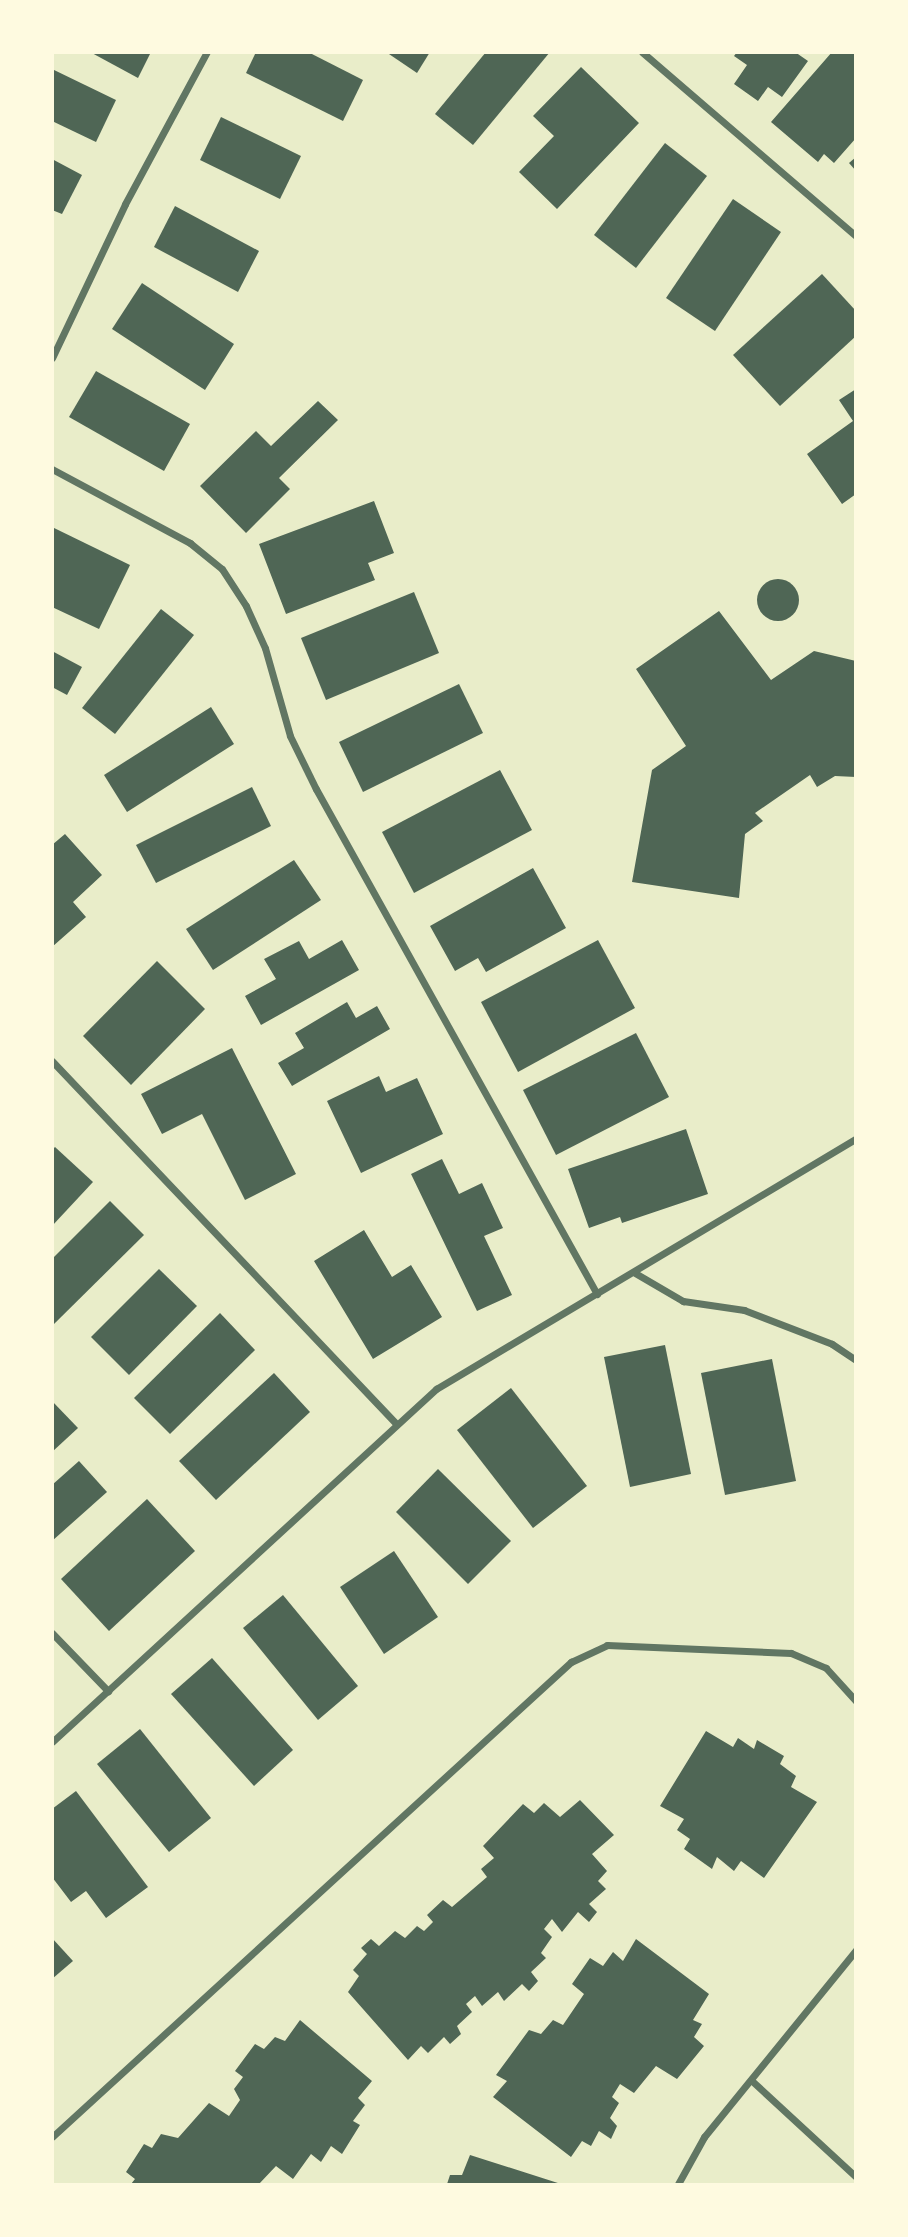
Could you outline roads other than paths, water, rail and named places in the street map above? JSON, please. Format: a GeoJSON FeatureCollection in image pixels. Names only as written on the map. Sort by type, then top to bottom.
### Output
{"type":"FeatureCollection","features":[{"type":"Feature","properties":{"kind":"street"},"geometry":{"type":"LineString","coordinates":[[52,358],[125,204],[206,52]]}},
{"type":"Feature","properties":{"kind":"street"},"geometry":{"type":"LineString","coordinates":[[642,52],[856,236]]}},
{"type":"Feature","properties":{"kind":"street"},"geometry":{"type":"LineString","coordinates":[[52,469],[190,543],[228,578],[265,648],[290,736],[316,789],[597,1294]]}},
{"type":"Feature","properties":{"kind":"street"},"geometry":{"type":"LineString","coordinates":[[52,1061],[396,1422]]}},
{"type":"Feature","properties":{"kind":"street"},"geometry":{"type":"LineString","coordinates":[[52,1742],[396,1422],[479,1359],[635,1273],[856,1139]]}},
{"type":"Feature","properties":{"kind":"street"},"geometry":{"type":"LineString","coordinates":[[635,1273],[683,1301],[744,1310],[832,1344],[856,1360]]}},
{"type":"Feature","properties":{"kind":"street"},"geometry":{"type":"LineString","coordinates":[[52,1633],[108,1691]]}},
{"type":"Feature","properties":{"kind":"street"},"geometry":{"type":"LineString","coordinates":[[52,2137],[571,1662],[607,1645],[791,1653],[826,1668],[856,1701]]}},
{"type":"Feature","properties":{"kind":"street"},"geometry":{"type":"LineString","coordinates":[[678,2185],[704,2137],[856,1950]]}},
{"type":"Feature","properties":{"kind":"street"},"geometry":{"type":"LineString","coordinates":[[751,2080],[856,2177]]}}]}
